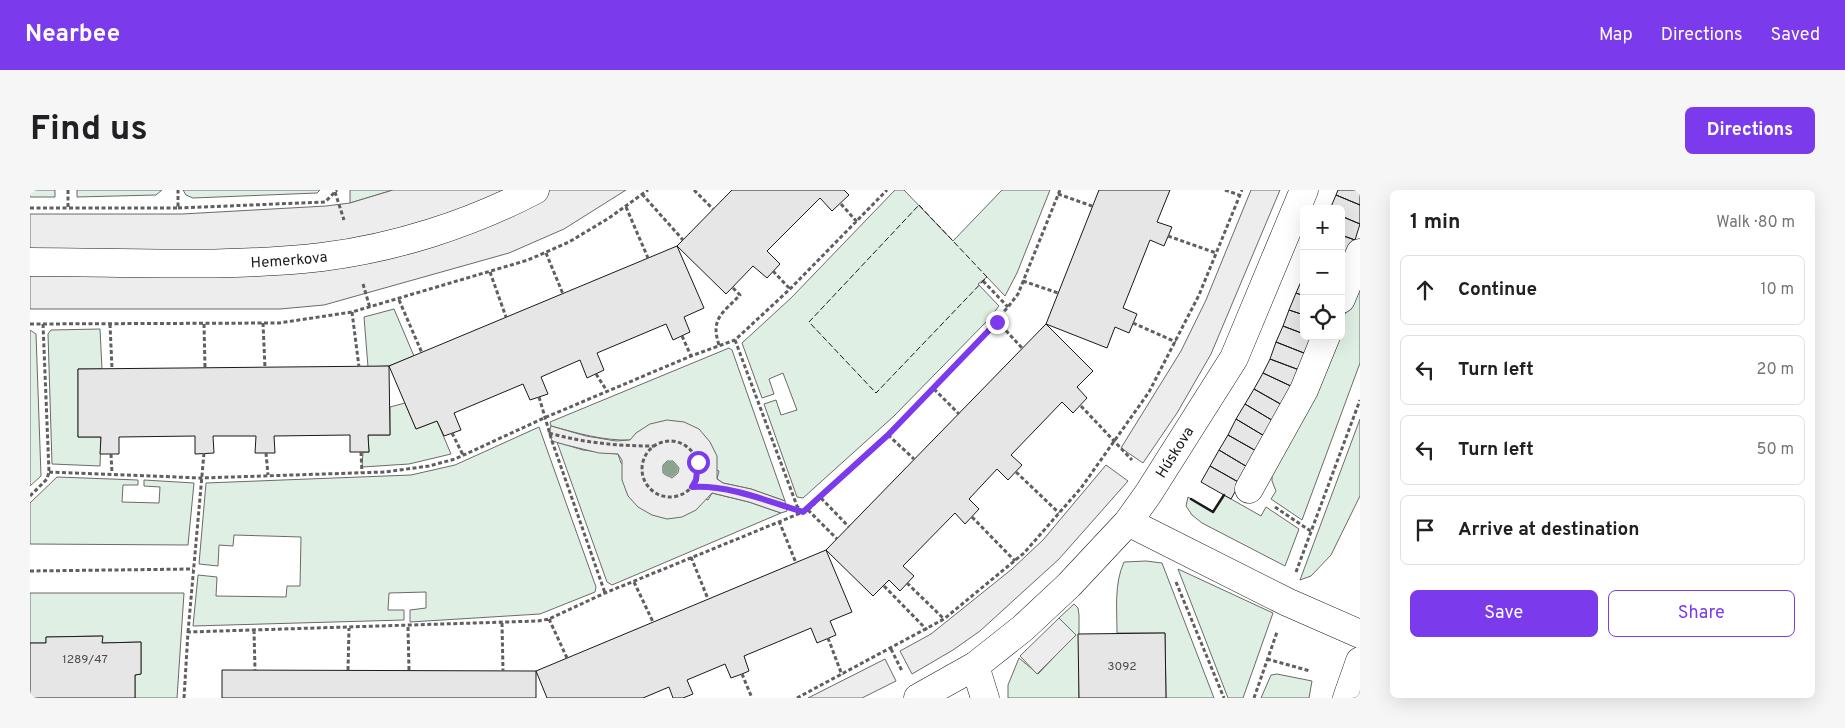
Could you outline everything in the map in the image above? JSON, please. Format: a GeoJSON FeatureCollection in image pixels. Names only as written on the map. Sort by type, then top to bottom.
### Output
{"type":"FeatureCollection","features":[{"type":"Feature","properties":{"kind":"street","name":"Hemerkova"},"geometry":{"type":"LineString","coordinates":[[30,262],[216,262],[322,257],[354,252],[431,232],[499,209],[535,190]]}},
{"type":"Feature","properties":{"kind":"street","name":"Húskova"},"geometry":{"type":"LineString","coordinates":[[918,698],[975,666],[1023,628],[1056,598],[1128,522],[1234,358],[1304,190]]}},
{"type":"Feature","properties":{"kind":"street"},"geometry":{"type":"LineString","coordinates":[[1343,295],[1360,253]]}},
{"type":"Feature","properties":{"kind":"street"},"geometry":{"type":"LineString","coordinates":[[1249,489],[1304,390],[1324,340]]}},
{"type":"Feature","properties":{"kind":"street"},"geometry":{"type":"LineString","coordinates":[[1128,522],[1287,602],[1360,634]]}},
{"type":"Feature","properties":{"kind":"street"},"geometry":{"type":"LineString","coordinates":[[1347,698],[1360,661]]}},
{"type":"Feature","properties":{"kind":"street"},"geometry":{"type":"LineString","coordinates":[[975,666],[985,698]]}},
{"type":"Feature","properties":{"kind":"path"},"geometry":{"type":"LineString","coordinates":[[68,190],[68,209]]}},
{"type":"Feature","properties":{"kind":"path"},"geometry":{"type":"LineString","coordinates":[[178,190],[178,208]]}},
{"type":"Feature","properties":{"kind":"path"},"geometry":{"type":"LineString","coordinates":[[30,208],[178,208],[325,202],[337,190]]}},
{"type":"Feature","properties":{"kind":"path"},"geometry":{"type":"LineString","coordinates":[[30,324],[263,323],[297,321],[352,312],[490,272],[546,252],[569,242],[626,207],[648,190]]}},
{"type":"Feature","properties":{"kind":"path"},"geometry":{"type":"LineString","coordinates":[[694,190],[713,209]]}},
{"type":"Feature","properties":{"kind":"path"},"geometry":{"type":"LineString","coordinates":[[49,472],[201,478],[362,473],[429,466],[464,455],[607,391],[735,340],[790,289],[887,190]]}},
{"type":"Feature","properties":{"kind":"path"},"geometry":{"type":"LineString","coordinates":[[1225,190],[1240,195]]}},
{"type":"Feature","properties":{"kind":"path"},"geometry":{"type":"LineString","coordinates":[[797,698],[927,630],[944,619],[1015,561],[1081,488],[1149,392],[1176,342],[1242,190]]}},
{"type":"Feature","properties":{"kind":"path"},"geometry":{"type":"LineString","coordinates":[[188,632],[408,627],[549,619],[691,557],[808,510],[934,390],[997,322],[1018,294],[1059,192],[1092,206]]}},
{"type":"Feature","properties":{"kind":"path"},"geometry":{"type":"LineString","coordinates":[[642,194],[683,240]]}},
{"type":"Feature","properties":{"kind":"path"},"geometry":{"type":"LineString","coordinates":[[841,204],[857,222]]}},
{"type":"Feature","properties":{"kind":"path"},"geometry":{"type":"LineString","coordinates":[[626,207],[648,258]]}},
{"type":"Feature","properties":{"kind":"path"},"geometry":{"type":"LineString","coordinates":[[1168,236],[1216,253]]}},
{"type":"Feature","properties":{"kind":"path"},"geometry":{"type":"LineString","coordinates":[[546,252],[563,294]]}},
{"type":"Feature","properties":{"kind":"path"},"geometry":{"type":"LineString","coordinates":[[490,272],[506,318]]}},
{"type":"Feature","properties":{"kind":"path"},"geometry":{"type":"LineString","coordinates":[[773,272],[790,289]]}},
{"type":"Feature","properties":{"kind":"path"},"geometry":{"type":"LineString","coordinates":[[1023,280],[1058,293]]}},
{"type":"Feature","properties":{"kind":"path"},"geometry":{"type":"LineString","coordinates":[[983,281],[1008,307]]}},
{"type":"Feature","properties":{"kind":"path"},"geometry":{"type":"LineString","coordinates":[[719,345],[714,331],[717,319],[740,295],[732,287]]}},
{"type":"Feature","properties":{"kind":"path"},"geometry":{"type":"LineString","coordinates":[[398,300],[422,353]]}},
{"type":"Feature","properties":{"kind":"path"},"geometry":{"type":"LineString","coordinates":[[352,312],[359,367]]}},
{"type":"Feature","properties":{"kind":"path"},"geometry":{"type":"LineString","coordinates":[[997,322],[1022,348]]}},
{"type":"Feature","properties":{"kind":"path"},"geometry":{"type":"LineString","coordinates":[[263,323],[265,368]]}},
{"type":"Feature","properties":{"kind":"path"},"geometry":{"type":"LineString","coordinates":[[1133,323],[1176,342]]}},
{"type":"Feature","properties":{"kind":"path"},"geometry":{"type":"LineString","coordinates":[[30,496],[47,479],[49,472],[44,324]]}},
{"type":"Feature","properties":{"kind":"path"},"geometry":{"type":"LineString","coordinates":[[110,324],[112,369]]}},
{"type":"Feature","properties":{"kind":"path"},"geometry":{"type":"LineString","coordinates":[[204,324],[205,368]]}},
{"type":"Feature","properties":{"kind":"path"},"geometry":{"type":"LineString","coordinates":[[682,336],[691,356]]}},
{"type":"Feature","properties":{"kind":"path"},"geometry":{"type":"LineString","coordinates":[[735,340],[797,506],[803,512]]}},
{"type":"Feature","properties":{"kind":"path"},"geometry":{"type":"LineString","coordinates":[[596,374],[607,391]]}},
{"type":"Feature","properties":{"kind":"path"},"geometry":{"type":"LineString","coordinates":[[934,390],[959,414]]}},
{"type":"Feature","properties":{"kind":"path"},"geometry":{"type":"LineString","coordinates":[[539,397],[549,433],[606,593]]}},
{"type":"Feature","properties":{"kind":"path"},"geometry":{"type":"LineString","coordinates":[[1254,698],[1294,576],[1360,400]]}},
{"type":"Feature","properties":{"kind":"path"},"geometry":{"type":"LineString","coordinates":[[1081,406],[1116,440],[1153,485]]}},
{"type":"Feature","properties":{"kind":"path"},"geometry":{"type":"LineString","coordinates":[[452,433],[464,455]]}},
{"type":"Feature","properties":{"kind":"path"},"geometry":{"type":"LineString","coordinates":[[549,433],[592,444],[626,447],[655,446],[672,441],[688,448],[698,462],[696,480],[692,487],[684,494],[666,497],[649,488],[642,470],[643,460],[655,446]]}},
{"type":"Feature","properties":{"kind":"path"},"geometry":{"type":"LineString","coordinates":[[888,435],[914,459]]}},
{"type":"Feature","properties":{"kind":"path"},"geometry":{"type":"LineString","coordinates":[[361,452],[362,473]]}},
{"type":"Feature","properties":{"kind":"path"},"geometry":{"type":"LineString","coordinates":[[266,453],[268,475]]}},
{"type":"Feature","properties":{"kind":"path"},"geometry":{"type":"LineString","coordinates":[[111,454],[112,473]]}},
{"type":"Feature","properties":{"kind":"path"},"geometry":{"type":"LineString","coordinates":[[184,698],[193,569],[204,454]]}},
{"type":"Feature","properties":{"kind":"path"},"geometry":{"type":"LineString","coordinates":[[1016,472],[1059,513]]}},
{"type":"Feature","properties":{"kind":"path"},"geometry":{"type":"LineString","coordinates":[[692,487],[740,492],[803,512]]}},
{"type":"Feature","properties":{"kind":"path"},"geometry":{"type":"LineString","coordinates":[[1249,489],[1312,532]]}},
{"type":"Feature","properties":{"kind":"path"},"geometry":{"type":"LineString","coordinates":[[821,498],[849,526]]}},
{"type":"Feature","properties":{"kind":"path"},"geometry":{"type":"LineString","coordinates":[[808,510],[837,539]]}},
{"type":"Feature","properties":{"kind":"path"},"geometry":{"type":"LineString","coordinates":[[972,517],[1015,561]]}},
{"type":"Feature","properties":{"kind":"path"},"geometry":{"type":"LineString","coordinates":[[779,521],[796,562]]}},
{"type":"Feature","properties":{"kind":"path"},"geometry":{"type":"LineString","coordinates":[[1178,547],[1169,568],[1224,698]]}},
{"type":"Feature","properties":{"kind":"path"},"geometry":{"type":"LineString","coordinates":[[691,557],[708,599]]}},
{"type":"Feature","properties":{"kind":"path"},"geometry":{"type":"LineString","coordinates":[[30,571],[193,569]]}},
{"type":"Feature","properties":{"kind":"path"},"geometry":{"type":"LineString","coordinates":[[634,582],[652,622]]}},
{"type":"Feature","properties":{"kind":"path"},"geometry":{"type":"LineString","coordinates":[[907,584],[944,619]]}},
{"type":"Feature","properties":{"kind":"path"},"geometry":{"type":"LineString","coordinates":[[884,586],[927,630]]}},
{"type":"Feature","properties":{"kind":"path"},"geometry":{"type":"LineString","coordinates":[[549,619],[567,658]]}},
{"type":"Feature","properties":{"kind":"path"},"geometry":{"type":"LineString","coordinates":[[502,623],[503,671]]}},
{"type":"Feature","properties":{"kind":"path"},"geometry":{"type":"LineString","coordinates":[[408,627],[409,670]]}},
{"type":"Feature","properties":{"kind":"path"},"geometry":{"type":"LineString","coordinates":[[348,670],[349,628]]}},
{"type":"Feature","properties":{"kind":"path"},"geometry":{"type":"LineString","coordinates":[[254,630],[255,670]]}},
{"type":"Feature","properties":{"kind":"path"},"geometry":{"type":"LineString","coordinates":[[828,638],[843,675]]}},
{"type":"Feature","properties":{"kind":"path"},"geometry":{"type":"LineString","coordinates":[[1268,659],[1310,671]]}},
{"type":"Feature","properties":{"kind":"path"},"geometry":{"type":"LineString","coordinates":[[742,674],[752,698]]}},
{"type":"Feature","properties":{"kind":"green space"},"geometry":{"type":"Polygon","coordinates":[[[30,190],[55,190],[55,197],[30,197],[30,190]]]}},
{"type":"Feature","properties":{"kind":"green space"},"geometry":{"type":"Polygon","coordinates":[[[77,190],[162,190],[156,195],[77,197],[77,190]]]}},
{"type":"Feature","properties":{"kind":"green space"},"geometry":{"type":"Polygon","coordinates":[[[183,190],[320,190],[317,193],[193,198],[186,195],[183,190]]]}},
{"type":"Feature","properties":{"kind":"green space"},"geometry":{"type":"Polygon","coordinates":[[[350,190],[393,190],[350,203],[350,190]]]}},
{"type":"Feature","properties":{"kind":"green space"},"geometry":{"type":"Polygon","coordinates":[[[895,190],[904,190],[953,241],[1002,190],[1050,190],[1017,273],[1005,296],[987,277],[978,284],[999,306],[987,321],[894,416],[803,498],[797,497],[764,404],[776,400],[781,415],[797,410],[783,373],[769,379],[774,394],[762,398],[742,343],[791,298],[895,190]]]}},
{"type":"Feature","properties":{"kind":"green space"},"geometry":{"type":"Polygon","coordinates":[[[1360,277],[1360,363],[1302,520],[1271,499],[1276,491],[1272,481],[1272,470],[1334,340],[1345,340],[1345,314],[1360,277]]]}},
{"type":"Feature","properties":{"kind":"green space"},"geometry":{"type":"Polygon","coordinates":[[[394,309],[414,356],[389,366],[368,367],[364,317],[394,309]]]}},
{"type":"Feature","properties":{"kind":"green space"},"geometry":{"type":"Polygon","coordinates":[[[100,329],[102,369],[78,369],[78,437],[101,437],[100,466],[52,464],[48,334],[51,330],[100,329]]]}},
{"type":"Feature","properties":{"kind":"green space"},"geometry":{"type":"Polygon","coordinates":[[[30,330],[36,334],[41,476],[30,486],[30,330]]]}},
{"type":"Feature","properties":{"kind":"green space"},"geometry":{"type":"Polygon","coordinates":[[[729,348],[732,350],[785,501],[751,489],[723,483],[717,479],[719,471],[636,433],[631,440],[610,439],[551,426],[550,422],[729,348]]]}},
{"type":"Feature","properties":{"kind":"green space"},"geometry":{"type":"Polygon","coordinates":[[[405,403],[416,429],[437,421],[451,454],[409,464],[362,467],[363,452],[369,452],[368,435],[390,435],[390,407],[405,403]]]}},
{"type":"Feature","properties":{"kind":"green space"},"geometry":{"type":"Polygon","coordinates":[[[1360,419],[1360,496],[1331,555],[1311,576],[1300,580],[1360,419]]]}},
{"type":"Feature","properties":{"kind":"green space"},"geometry":{"type":"Polygon","coordinates":[[[539,427],[596,587],[595,592],[540,614],[410,622],[410,610],[426,608],[426,592],[389,593],[388,610],[404,610],[404,620],[193,626],[198,575],[217,577],[216,596],[286,597],[287,586],[300,586],[301,537],[234,535],[233,546],[219,545],[218,566],[199,564],[206,483],[411,475],[455,465],[539,427]]]}},
{"type":"Feature","properties":{"kind":"green space"},"geometry":{"type":"Polygon","coordinates":[[[557,442],[583,450],[618,454],[621,463],[708,500],[712,493],[749,502],[781,513],[612,585],[607,582],[557,442]]]}},
{"type":"Feature","properties":{"kind":"green space"},"geometry":{"type":"Polygon","coordinates":[[[57,477],[138,480],[138,485],[123,485],[122,502],[159,503],[160,487],[144,486],[144,480],[194,483],[188,545],[30,544],[30,503],[57,477]]]}},
{"type":"Feature","properties":{"kind":"green space"},"geometry":{"type":"Polygon","coordinates":[[[1224,495],[1261,516],[1266,507],[1299,529],[1285,566],[1202,523],[1192,515],[1186,506],[1188,497],[1213,512],[1224,495]]]}},
{"type":"Feature","properties":{"kind":"green space"},"geometry":{"type":"Polygon","coordinates":[[[1146,561],[1162,563],[1214,698],[1166,698],[1165,633],[1117,633],[1117,588],[1124,562],[1146,561]]]}},
{"type":"Feature","properties":{"kind":"green space"},"geometry":{"type":"Polygon","coordinates":[[[1178,569],[1273,613],[1243,698],[1228,698],[1178,569]]]}},
{"type":"Feature","properties":{"kind":"green space"},"geometry":{"type":"Polygon","coordinates":[[[30,593],[184,593],[177,698],[135,698],[135,675],[141,674],[141,642],[102,643],[102,636],[46,637],[46,643],[30,643],[30,593]]]}},
{"type":"Feature","properties":{"kind":"green space"},"geometry":{"type":"Polygon","coordinates":[[[1074,604],[1078,608],[1079,615],[1079,698],[1008,698],[1008,685],[1019,658],[1038,674],[1075,635],[1059,618],[1074,604]]]}},
{"type":"Feature","properties":{"kind":"green space"},"geometry":{"type":"Polygon","coordinates":[[[1277,674],[1312,681],[1309,698],[1261,698],[1271,675],[1277,674]]]}},
{"type":"Feature","properties":{"kind":"shaded area"},"geometry":{"type":"Polygon","coordinates":[[[393,190],[626,190],[564,229],[509,253],[324,305],[280,309],[30,309],[30,214],[182,214],[326,206],[350,203],[393,190]]]}},
{"type":"Feature","properties":{"kind":"shaded area"},"geometry":{"type":"Polygon","coordinates":[[[1251,190],[1280,190],[1211,354],[1177,413],[1143,463],[1121,448],[1181,351],[1206,300],[1251,190]]]}},
{"type":"Feature","properties":{"kind":"shaded area"},"geometry":{"type":"Polygon","coordinates":[[[667,420],[684,422],[699,429],[710,442],[717,456],[717,479],[723,483],[751,489],[785,501],[787,511],[781,513],[749,502],[712,493],[696,510],[682,517],[667,519],[652,515],[638,507],[628,496],[622,480],[622,460],[618,454],[599,453],[552,441],[549,433],[551,426],[586,436],[616,441],[630,440],[636,433],[650,424],[667,420]],[[667,461],[663,465],[663,473],[672,478],[678,473],[679,468],[673,461],[667,461]]]}},
{"type":"Feature","properties":{"kind":"shaded area"},"geometry":{"type":"Polygon","coordinates":[[[1106,465],[1128,481],[1059,559],[980,631],[953,650],[912,674],[900,651],[931,634],[1012,569],[1043,540],[1106,465]]]}},
{"type":"Feature","properties":{"kind":"shaded area"},"geometry":{"type":"Polygon","coordinates":[[[1059,618],[1076,635],[1037,674],[1020,656],[1059,618]]]}},
{"type":"Feature","properties":{"kind":"shaded area"},"geometry":{"type":"Polygon","coordinates":[[[885,659],[896,681],[862,698],[808,698],[885,659]]]}},
{"type":"Feature","properties":{"kind":"building"},"geometry":{"type":"Polygon","coordinates":[[[732,190],[844,190],[849,195],[832,211],[820,198],[767,251],[780,264],[767,278],[753,266],[726,294],[677,246],[732,190]]]}},
{"type":"Feature","properties":{"kind":"building"},"geometry":{"type":"Polygon","coordinates":[[[1099,190],[1170,190],[1157,222],[1172,227],[1164,246],[1150,240],[1123,308],[1137,314],[1129,333],[1115,327],[1107,348],[1046,324],[1099,190]]]}},
{"type":"Feature","properties":{"kind":"building"},"geometry":{"type":"Polygon","coordinates":[[[1338,190],[1360,190],[1360,205],[1336,195],[1338,190]]]}},
{"type":"Feature","properties":{"kind":"building"},"geometry":{"type":"Polygon","coordinates":[[[1336,195],[1360,205],[1360,224],[1345,218],[1345,205],[1332,205],[1336,195]]]}},
{"type":"Feature","properties":{"kind":"building"},"geometry":{"type":"Polygon","coordinates":[[[1345,218],[1360,224],[1355,240],[1345,236],[1345,218]]]}},
{"type":"Feature","properties":{"kind":"building"},"geometry":{"type":"Polygon","coordinates":[[[1345,236],[1355,240],[1348,257],[1345,256],[1345,236]]]}},
{"type":"Feature","properties":{"kind":"building"},"geometry":{"type":"Polygon","coordinates":[[[677,246],[704,308],[684,317],[690,332],[673,340],[666,324],[597,353],[604,370],[587,378],[580,360],[541,377],[548,394],[530,400],[523,384],[454,413],[461,430],[444,436],[437,421],[416,429],[389,366],[677,246]]]}},
{"type":"Feature","properties":{"kind":"building"},"geometry":{"type":"Polygon","coordinates":[[[1300,284],[1300,294],[1296,293],[1300,284]]]}},
{"type":"Feature","properties":{"kind":"building"},"geometry":{"type":"Polygon","coordinates":[[[1296,293],[1300,294],[1300,314],[1289,310],[1296,293]]]}},
{"type":"Feature","properties":{"kind":"building"},"geometry":{"type":"Polygon","coordinates":[[[1289,310],[1300,314],[1300,332],[1283,326],[1289,310]]]}},
{"type":"Feature","properties":{"kind":"building"},"geometry":{"type":"Polygon","coordinates":[[[1046,324],[1093,371],[1077,387],[1087,398],[1073,413],[1062,402],[1011,455],[1022,465],[1008,480],[997,469],[969,499],[979,509],[965,524],[955,513],[903,566],[914,576],[900,591],[889,580],[873,596],[826,550],[1046,324]]]}},
{"type":"Feature","properties":{"kind":"building"},"geometry":{"type":"Polygon","coordinates":[[[1283,326],[1300,332],[1300,340],[1315,340],[1309,355],[1276,342],[1283,326]]]}},
{"type":"Feature","properties":{"kind":"building"},"geometry":{"type":"Polygon","coordinates":[[[1276,342],[1309,355],[1302,371],[1270,359],[1276,342]]]}},
{"type":"Feature","properties":{"kind":"building"},"geometry":{"type":"Polygon","coordinates":[[[1270,359],[1302,371],[1295,388],[1263,373],[1270,359]]]}},
{"type":"Feature","properties":{"kind":"building"},"geometry":{"type":"Polygon","coordinates":[[[389,366],[390,435],[368,435],[369,452],[350,452],[350,435],[274,436],[275,453],[255,453],[256,436],[213,436],[214,453],[195,454],[195,436],[119,437],[119,454],[100,454],[101,437],[78,437],[78,369],[389,366]]]}},
{"type":"Feature","properties":{"kind":"building"},"geometry":{"type":"Polygon","coordinates":[[[1263,373],[1295,388],[1284,406],[1254,389],[1263,373]]]}},
{"type":"Feature","properties":{"kind":"building"},"geometry":{"type":"Polygon","coordinates":[[[1254,389],[1284,406],[1275,422],[1245,404],[1254,389]]]}},
{"type":"Feature","properties":{"kind":"building"},"geometry":{"type":"Polygon","coordinates":[[[1245,404],[1275,422],[1266,437],[1236,419],[1245,404]]]}},
{"type":"Feature","properties":{"kind":"building"},"geometry":{"type":"Polygon","coordinates":[[[1236,419],[1266,437],[1258,452],[1228,435],[1236,419]]]}},
{"type":"Feature","properties":{"kind":"building"},"geometry":{"type":"Polygon","coordinates":[[[1228,435],[1258,452],[1249,468],[1219,450],[1228,435]]]}},
{"type":"Feature","properties":{"kind":"building"},"geometry":{"type":"Polygon","coordinates":[[[1219,450],[1249,468],[1240,483],[1210,466],[1219,450]]]}},
{"type":"Feature","properties":{"kind":"building"},"geometry":{"type":"Polygon","coordinates":[[[1210,466],[1240,483],[1231,499],[1201,482],[1210,466]]]}},
{"type":"Feature","properties":{"kind":"building"},"geometry":{"type":"Polygon","coordinates":[[[826,550],[852,612],[830,621],[836,635],[817,643],[811,628],[744,656],[749,671],[742,674],[731,678],[725,664],[687,680],[693,694],[683,698],[673,698],[669,687],[643,698],[547,698],[536,671],[826,550]]]}},
{"type":"Feature","properties":{"kind":"building"},"geometry":{"type":"Polygon","coordinates":[[[1165,633],[1166,698],[1079,698],[1078,634],[1165,633]]]}},
{"type":"Feature","properties":{"kind":"building"},"geometry":{"type":"Polygon","coordinates":[[[103,636],[102,643],[141,642],[141,674],[135,675],[135,698],[30,698],[30,643],[46,643],[46,637],[103,636]]]}},
{"type":"Feature","properties":{"kind":"building"},"geometry":{"type":"Polygon","coordinates":[[[222,670],[536,671],[536,698],[222,698],[222,670]]]}},
{"type":"Feature","properties":{"kind":"fence"},"geometry":{"type":"LineString","coordinates":[[919,205],[987,277],[876,393],[809,322],[919,205]]}},
{"type":"Feature","properties":{"kind":"wall"},"geometry":{"type":"LineString","coordinates":[[1191,499],[1213,512],[1224,495]]}},
{"type":"Feature","properties":{"kind":"route"},"geometry":{"type":"LineString","coordinates":[[698,462],[696,480],[692,487],[740,492],[803,512],[808,510],[934,390],[997,322]]}}]}
